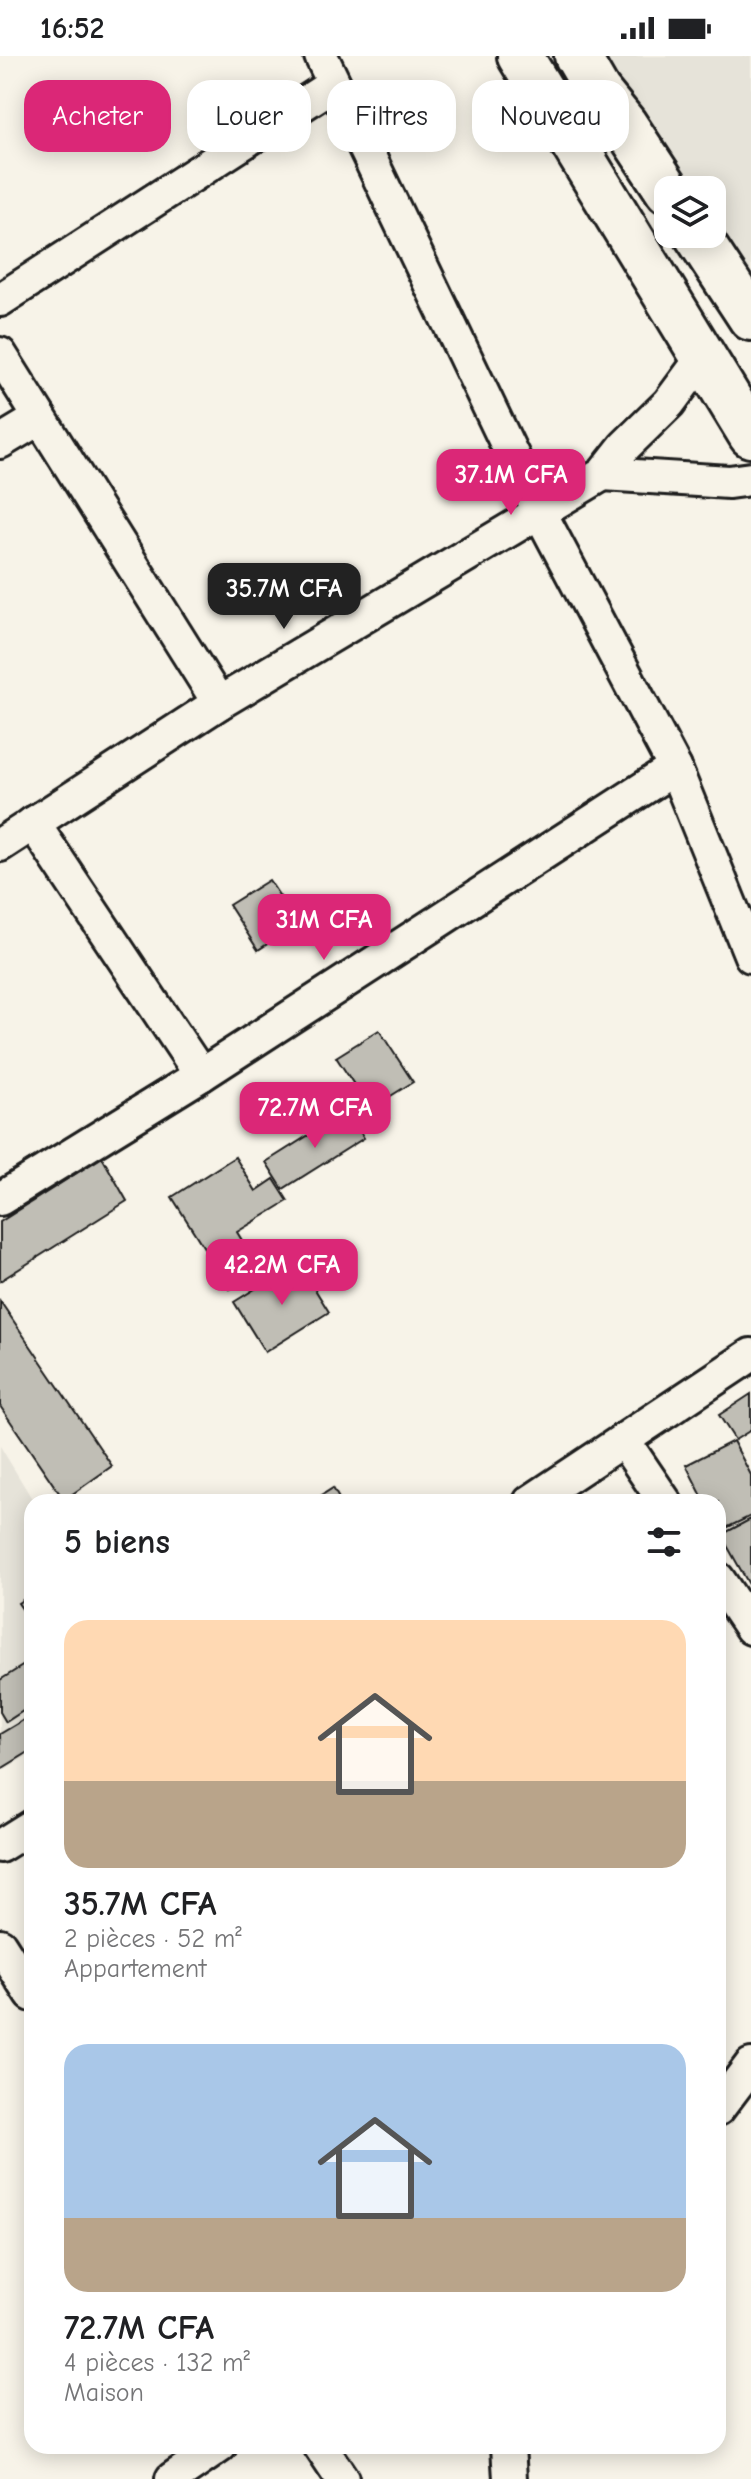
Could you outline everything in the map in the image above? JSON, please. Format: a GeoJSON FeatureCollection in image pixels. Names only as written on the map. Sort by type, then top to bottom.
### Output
{"type":"FeatureCollection","features":[{"type":"Feature","properties":{"kind":"highway"},"geometry":{"type":"LineString","coordinates":[[520,56],[751,435]]}},
{"type":"Feature","properties":{"kind":"highway"},"geometry":{"type":"LineString","coordinates":[[577,56],[598,92],[624,124],[658,176]]}},
{"type":"Feature","properties":{"kind":"highway"},"geometry":{"type":"LineString","coordinates":[[705,248],[751,318]]}},
{"type":"Feature","properties":{"kind":"street"},"geometry":{"type":"LineString","coordinates":[[0,300],[327,70],[539,511],[675,768],[751,956]]}},
{"type":"Feature","properties":{"kind":"street"},"geometry":{"type":"LineString","coordinates":[[0,354],[219,703]]}},
{"type":"Feature","properties":{"kind":"street"},"geometry":{"type":"LineString","coordinates":[[0,845],[219,703],[603,474],[625,446],[669,403],[703,357]]}},
{"type":"Feature","properties":{"kind":"street"},"geometry":{"type":"LineString","coordinates":[[0,442],[40,418]]}},
{"type":"Feature","properties":{"kind":"street"},"geometry":{"type":"LineString","coordinates":[[603,474],[729,482],[751,479]]}},
{"type":"Feature","properties":{"kind":"street"},"geometry":{"type":"LineString","coordinates":[[0,1199],[201,1075],[675,768]]}},
{"type":"Feature","properties":{"kind":"street"},"geometry":{"type":"LineString","coordinates":[[33,823],[201,1075]]}},
{"type":"Feature","properties":{"kind":"street"},"geometry":{"type":"LineString","coordinates":[[542,1494],[751,1355]]}},
{"type":"Feature","properties":{"kind":"street"},"geometry":{"type":"LineString","coordinates":[[623,1440],[660,1494]]}},
{"type":"Feature","properties":{"kind":"street"},"geometry":{"type":"LineString","coordinates":[[726,1591],[751,1628]]}},
{"type":"Feature","properties":{"kind":"street"},"geometry":{"type":"LineString","coordinates":[[0,1846],[24,1831]]}},
{"type":"Feature","properties":{"kind":"street"},"geometry":{"type":"LineString","coordinates":[[0,1945],[24,1982]]}},
{"type":"Feature","properties":{"kind":"street"},"geometry":{"type":"LineString","coordinates":[[726,2094],[751,2065]]}},
{"type":"Feature","properties":{"kind":"street"},"geometry":{"type":"LineString","coordinates":[[172,2479],[208,2454]]}},
{"type":"Feature","properties":{"kind":"street"},"geometry":{"type":"LineString","coordinates":[[325,2454],[342,2479]]}},
{"type":"Feature","properties":{"kind":"street"},"geometry":{"type":"LineString","coordinates":[[508,2454],[510,2479]]}},
{"type":"Feature","properties":{"kind":"shaded area"},"geometry":{"type":"Polygon","coordinates":[[[582,56],[751,56],[751,318],[718,248],[726,248],[726,176],[659,176],[629,129],[629,80],[597,80],[582,56]]]}},
{"type":"Feature","properties":{"kind":"shaded area"},"geometry":{"type":"Polygon","coordinates":[[[0,1446],[29,1494],[24,1494],[24,1758],[0,1772],[0,1446]]]}},
{"type":"Feature","properties":{"kind":"building"},"geometry":{"type":"Polygon","coordinates":[[[269,880],[298,924],[258,950],[229,905],[269,880]]]}},
{"type":"Feature","properties":{"kind":"building"},"geometry":{"type":"Polygon","coordinates":[[[379,1030],[413,1082],[370,1109],[336,1057],[379,1030]]]}},
{"type":"Feature","properties":{"kind":"building"},"geometry":{"type":"Polygon","coordinates":[[[347,1111],[364,1138],[283,1189],[266,1162],[347,1111]]]}},
{"type":"Feature","properties":{"kind":"building"},"geometry":{"type":"Polygon","coordinates":[[[102,1157],[127,1201],[0,1281],[0,1222],[102,1157]]]}},
{"type":"Feature","properties":{"kind":"building"},"geometry":{"type":"Polygon","coordinates":[[[235,1157],[256,1191],[274,1179],[288,1201],[237,1232],[260,1270],[230,1289],[172,1197],[235,1157]]]}},
{"type":"Feature","properties":{"kind":"building"},"geometry":{"type":"Polygon","coordinates":[[[298,1262],[329,1312],[265,1352],[234,1302],[298,1262]]]}},
{"type":"Feature","properties":{"kind":"building"},"geometry":{"type":"Polygon","coordinates":[[[0,1301],[112,1466],[72,1494],[60,1494],[0,1406],[0,1301]]]}},
{"type":"Feature","properties":{"kind":"building"},"geometry":{"type":"Polygon","coordinates":[[[751,1394],[751,1430],[735,1440],[719,1415],[751,1394]]]}},
{"type":"Feature","properties":{"kind":"building"},"geometry":{"type":"Polygon","coordinates":[[[733,1441],[751,1475],[751,1516],[726,1528],[726,1494],[701,1494],[686,1465],[733,1441]]]}},
{"type":"Feature","properties":{"kind":"building"},"geometry":{"type":"Polygon","coordinates":[[[751,1519],[751,1588],[726,1544],[726,1532],[751,1519]]]}},
{"type":"Feature","properties":{"kind":"building"},"geometry":{"type":"Polygon","coordinates":[[[24,1665],[24,1710],[6,1722],[0,1712],[0,1680],[24,1665]]]}},
{"type":"Feature","properties":{"kind":"building"},"geometry":{"type":"Polygon","coordinates":[[[24,1720],[24,1755],[1,1769],[0,1734],[24,1720]]]}}]}
